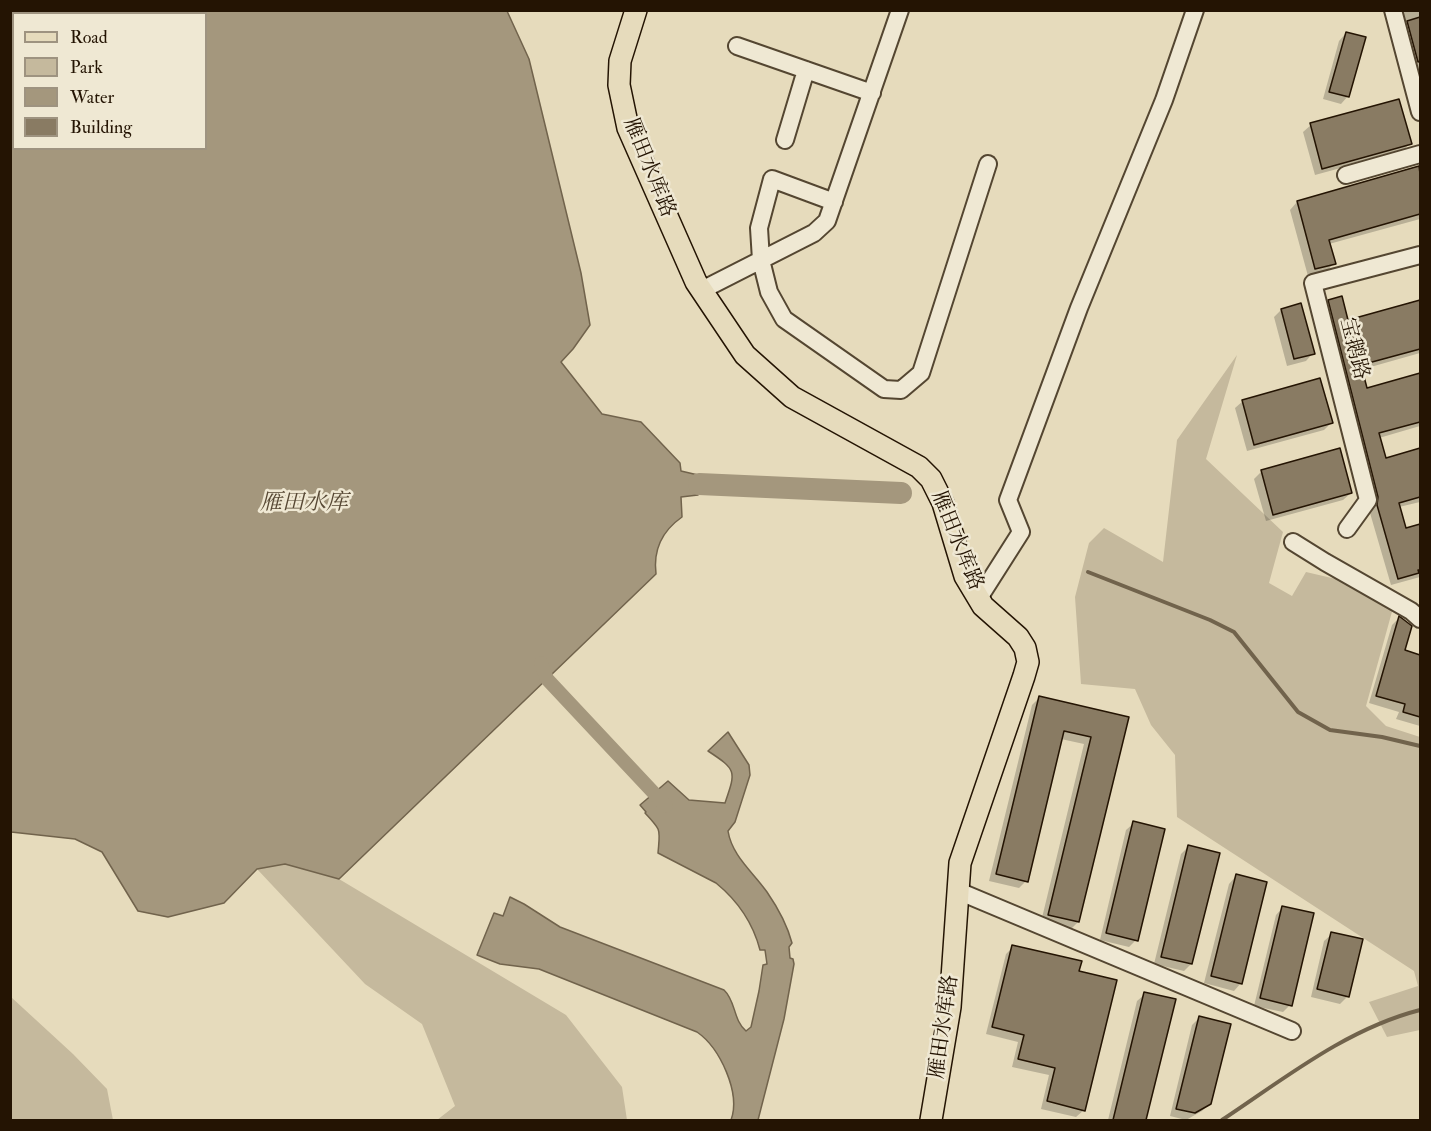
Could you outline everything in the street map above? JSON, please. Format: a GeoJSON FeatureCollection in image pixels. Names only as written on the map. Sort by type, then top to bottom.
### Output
{"type":"FeatureCollection","features":[{"type":"Feature","properties":{"kind":"main road","name":"雁田水库路"},"geometry":{"type":"LineString","coordinates":[[636,10],[620,61],[619,85],[628,128],[696,282],[746,356],[792,397],[919,467],[931,479],[943,503],[965,576],[983,606],[1018,637],[1025,648],[1028,662],[1024,676],[960,862],[950,1007],[931,1120]]}},
{"type":"Feature","properties":{"kind":"lane"},"geometry":{"type":"LineString","coordinates":[[702,290],[814,234],[827,221],[900,10]]}},
{"type":"Feature","properties":{"kind":"lane"},"geometry":{"type":"LineString","coordinates":[[979,598],[1022,532],[1008,500],[1079,308],[1164,100],[1195,10]]}},
{"type":"Feature","properties":{"kind":"lane"},"geometry":{"type":"LineString","coordinates":[[1397,12],[1416,79],[1420,112]]}},
{"type":"Feature","properties":{"kind":"lane"},"geometry":{"type":"LineString","coordinates":[[736,46],[872,93]]}},
{"type":"Feature","properties":{"kind":"lane"},"geometry":{"type":"LineString","coordinates":[[785,140],[806,70]]}},
{"type":"Feature","properties":{"kind":"lane"},"geometry":{"type":"LineString","coordinates":[[1346,175],[1420,154]]}},
{"type":"Feature","properties":{"kind":"lane"},"geometry":{"type":"LineString","coordinates":[[834,202],[772,179],[759,228],[761,260],[769,292],[784,319],[884,390],[901,390],[921,373],[988,164]]}},
{"type":"Feature","properties":{"kind":"lane","name":"宝鹅路"},"geometry":{"type":"LineString","coordinates":[[1347,529],[1368,500],[1313,283],[1420,255]]}},
{"type":"Feature","properties":{"kind":"lane"},"geometry":{"type":"LineString","coordinates":[[1293,542],[1411,611],[1420,620]]}},
{"type":"Feature","properties":{"kind":"lane"},"geometry":{"type":"LineString","coordinates":[[958,891],[1292,1031]]}},
{"type":"Feature","properties":{"kind":"green space"},"geometry":{"type":"Polygon","coordinates":[[[1237,355],[1206,459],[1283,532],[1269,583],[1292,596],[1306,572],[1336,579],[1393,608],[1366,706],[1386,726],[1420,737],[1420,1030],[1387,1037],[1369,1002],[1418,986],[1414,971],[1177,817],[1175,755],[1151,725],[1135,689],[1081,684],[1075,597],[1089,543],[1104,528],[1163,562],[1177,440],[1237,355]]]}},
{"type":"Feature","properties":{"kind":"green space"},"geometry":{"type":"Polygon","coordinates":[[[285,864],[339,879],[566,1015],[622,1087],[627,1120],[437,1120],[455,1106],[422,1024],[365,984],[257,869],[285,864]]]}},
{"type":"Feature","properties":{"kind":"green space"},"geometry":{"type":"Polygon","coordinates":[[[11,997],[107,1089],[113,1120],[11,1120],[11,997]]]}},
{"type":"Feature","properties":{"kind":"water","name":"雁田水库"},"geometry":{"type":"Polygon","coordinates":[[[11,10],[507,11],[529,59],[581,273],[590,325],[561,362],[602,414],[641,422],[680,463],[681,471],[698,475],[698,495],[681,497],[682,517],[669,528],[660,542],[655,565],[656,574],[339,879],[285,864],[257,869],[224,903],[168,917],[138,911],[102,852],[75,839],[11,832],[11,10]]]}},
{"type":"Feature","properties":{"kind":"water"},"geometry":{"type":"Polygon","coordinates":[[[728,732],[749,765],[750,775],[735,822],[728,831],[730,840],[738,856],[767,892],[782,916],[792,943],[789,947],[790,958],[793,959],[794,964],[784,1019],[758,1120],[731,1120],[733,1097],[726,1072],[721,1060],[697,1032],[539,969],[500,964],[477,955],[494,913],[503,916],[510,897],[560,927],[724,990],[731,1000],[742,1027],[746,1031],[751,1027],[763,965],[767,964],[765,950],[760,950],[749,922],[724,890],[716,883],[658,853],[659,831],[640,805],[668,781],[689,800],[725,803],[732,772],[708,751],[728,732]]]}},
{"type":"Feature","properties":{"kind":"building"},"geometry":{"type":"Polygon","coordinates":[[[1420,17],[1420,61],[1418,62],[1407,21],[1420,17]]]}},
{"type":"Feature","properties":{"kind":"building"},"geometry":{"type":"Polygon","coordinates":[[[1346,32],[1366,37],[1349,97],[1329,92],[1346,32]]]}},
{"type":"Feature","properties":{"kind":"building"},"geometry":{"type":"Polygon","coordinates":[[[1399,99],[1412,144],[1322,169],[1310,123],[1399,99]]]}},
{"type":"Feature","properties":{"kind":"building"},"geometry":{"type":"Polygon","coordinates":[[[1419,166],[1420,214],[1329,240],[1336,264],[1315,269],[1297,201],[1419,166]]]}},
{"type":"Feature","properties":{"kind":"building"},"geometry":{"type":"Polygon","coordinates":[[[1342,296],[1348,320],[1420,300],[1420,349],[1361,365],[1367,388],[1420,373],[1420,422],[1379,433],[1386,458],[1420,448],[1420,497],[1399,503],[1406,528],[1420,524],[1420,570],[1418,570],[1419,573],[1398,579],[1377,505],[1378,497],[1328,300],[1342,296]]]}},
{"type":"Feature","properties":{"kind":"building"},"geometry":{"type":"Polygon","coordinates":[[[1301,303],[1315,354],[1294,359],[1281,309],[1301,303]]]}},
{"type":"Feature","properties":{"kind":"building"},"geometry":{"type":"Polygon","coordinates":[[[1320,378],[1333,423],[1254,445],[1242,400],[1320,378]]]}},
{"type":"Feature","properties":{"kind":"building"},"geometry":{"type":"Polygon","coordinates":[[[1340,448],[1352,493],[1273,515],[1261,470],[1340,448]]]}},
{"type":"Feature","properties":{"kind":"building"},"geometry":{"type":"Polygon","coordinates":[[[1399,616],[1412,626],[1405,650],[1420,655],[1420,717],[1403,712],[1405,704],[1376,696],[1399,616]]]}},
{"type":"Feature","properties":{"kind":"building"},"geometry":{"type":"Polygon","coordinates":[[[1039,696],[1129,717],[1079,922],[1048,915],[1091,737],[1064,731],[1028,882],[996,874],[1039,696]]]}},
{"type":"Feature","properties":{"kind":"building"},"geometry":{"type":"Polygon","coordinates":[[[1133,821],[1165,829],[1138,941],[1106,933],[1133,821]]]}},
{"type":"Feature","properties":{"kind":"building"},"geometry":{"type":"Polygon","coordinates":[[[1188,845],[1220,853],[1192,964],[1161,957],[1188,845]]]}},
{"type":"Feature","properties":{"kind":"building"},"geometry":{"type":"Polygon","coordinates":[[[1236,874],[1267,882],[1242,984],[1211,976],[1236,874]]]}},
{"type":"Feature","properties":{"kind":"building"},"geometry":{"type":"Polygon","coordinates":[[[1282,906],[1314,913],[1292,1006],[1260,998],[1282,906]]]}},
{"type":"Feature","properties":{"kind":"building"},"geometry":{"type":"Polygon","coordinates":[[[1331,932],[1363,939],[1349,997],[1317,989],[1331,932]]]}},
{"type":"Feature","properties":{"kind":"building"},"geometry":{"type":"Polygon","coordinates":[[[1012,945],[1082,961],[1079,971],[1117,980],[1085,1111],[1047,1101],[1055,1068],[1018,1059],[1024,1035],[992,1027],[1012,945]]]}},
{"type":"Feature","properties":{"kind":"building"},"geometry":{"type":"Polygon","coordinates":[[[1144,992],[1176,999],[1146,1120],[1113,1120],[1144,992]]]}},
{"type":"Feature","properties":{"kind":"building"},"geometry":{"type":"Polygon","coordinates":[[[1199,1016],[1231,1024],[1211,1104],[1195,1113],[1176,1109],[1199,1016]]]}},
{"type":"Feature","properties":{"kind":"waterway"},"geometry":{"type":"LineString","coordinates":[[699,484],[901,493]]}},
{"type":"Feature","properties":{"kind":"waterway"},"geometry":{"type":"LineString","coordinates":[[1088,572],[1210,620],[1234,632],[1298,712],[1330,730],[1382,737],[1420,746]]}},
{"type":"Feature","properties":{"kind":"waterway"},"geometry":{"type":"LineString","coordinates":[[541,663],[547,679],[666,806]]}},
{"type":"Feature","properties":{"kind":"waterway"},"geometry":{"type":"LineString","coordinates":[[1222,1120],[1341,1042],[1393,1018],[1420,1010]]}}]}
